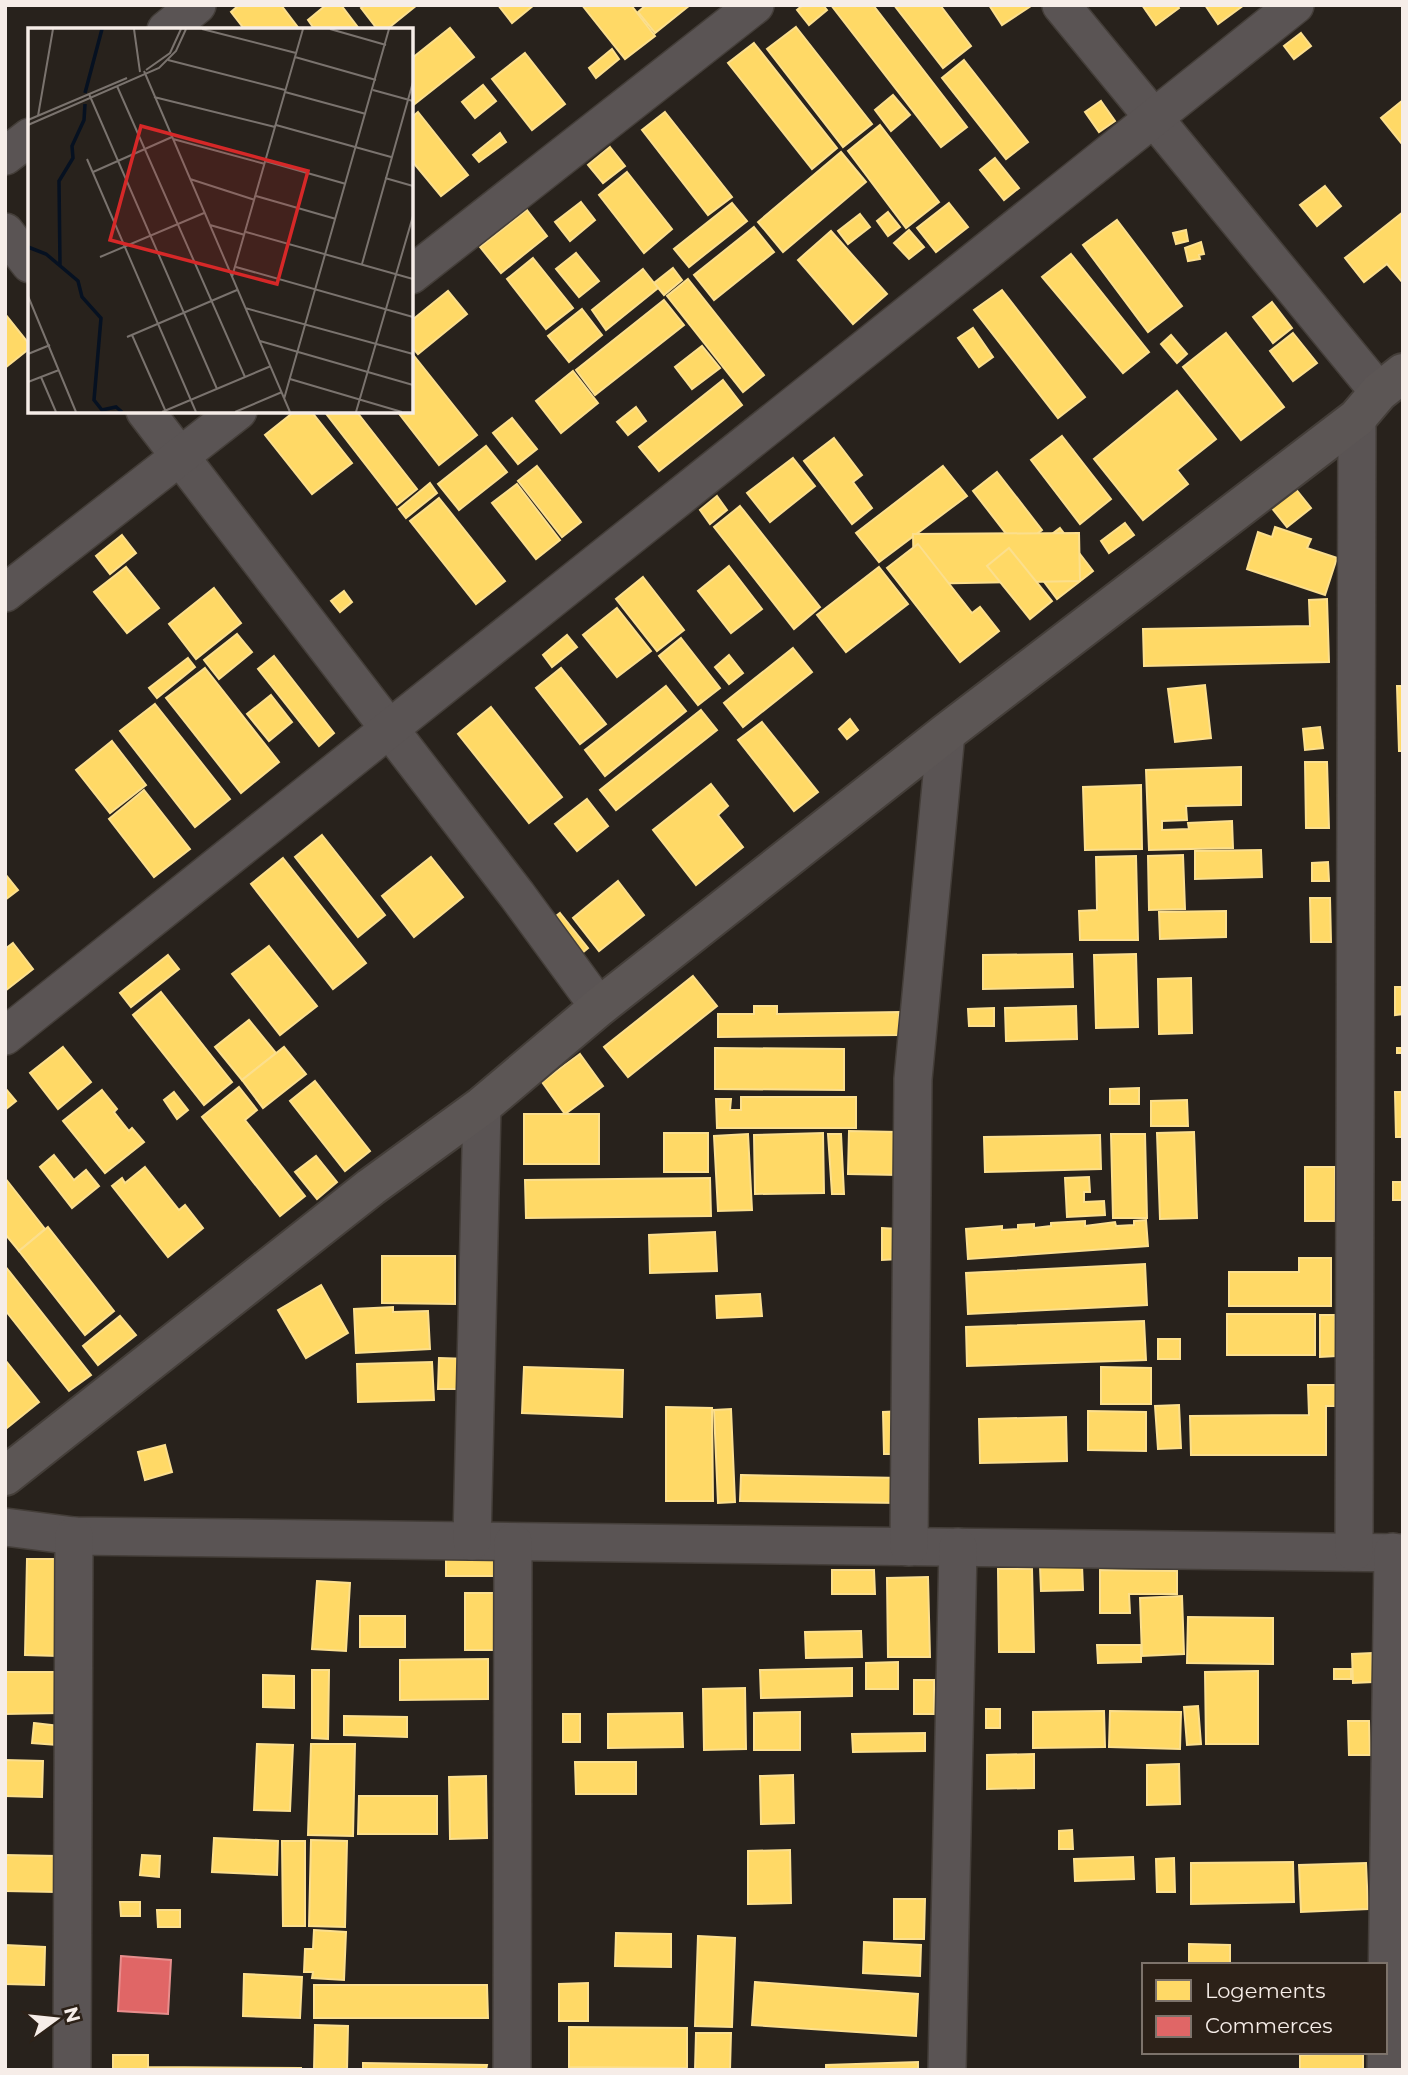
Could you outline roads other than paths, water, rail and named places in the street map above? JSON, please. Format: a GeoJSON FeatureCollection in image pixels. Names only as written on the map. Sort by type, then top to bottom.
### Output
{"type":"FeatureCollection","features":[{"type":"Feature","properties":{"kind":"street"},"geometry":{"type":"LineString","coordinates":[[168,28],[197,5]]}},
{"type":"Feature","properties":{"kind":"street"},"geometry":{"type":"LineString","coordinates":[[413,273],[755,5]]}},
{"type":"Feature","properties":{"kind":"street"},"geometry":{"type":"LineString","coordinates":[[1061,5],[1380,394],[1354,1552]]}},
{"type":"Feature","properties":{"kind":"street"},"geometry":{"type":"LineString","coordinates":[[5,1036],[1295,5]]}},
{"type":"Feature","properties":{"kind":"street"},"geometry":{"type":"LineString","coordinates":[[5,156],[28,139]]}},
{"type":"Feature","properties":{"kind":"street"},"geometry":{"type":"LineString","coordinates":[[5,232],[28,261]]}},
{"type":"Feature","properties":{"kind":"street"},"geometry":{"type":"LineString","coordinates":[[5,1476],[360,1195],[482,1106],[599,1007],[1380,394]]}},
{"type":"Feature","properties":{"kind":"street"},"geometry":{"type":"LineString","coordinates":[[147,413],[517,895],[599,1007]]}},
{"type":"Feature","properties":{"kind":"street"},"geometry":{"type":"LineString","coordinates":[[5,593],[235,413]]}},
{"type":"Feature","properties":{"kind":"street"},"geometry":{"type":"LineString","coordinates":[[909,1547],[913,1079],[946,733]]}},
{"type":"Feature","properties":{"kind":"street"},"geometry":{"type":"LineString","coordinates":[[472,1541],[482,1106]]}},
{"type":"Feature","properties":{"kind":"street"},"geometry":{"type":"LineString","coordinates":[[5,1527],[74,1536],[1398,1553],[1387,1990]]}},
{"type":"Feature","properties":{"kind":"street"},"geometry":{"type":"LineString","coordinates":[[72,2070],[74,1536]]}},
{"type":"Feature","properties":{"kind":"street"},"geometry":{"type":"LineString","coordinates":[[512,2070],[513,1542]]}},
{"type":"Feature","properties":{"kind":"street"},"geometry":{"type":"LineString","coordinates":[[947,2070],[958,1547]]}}]}
